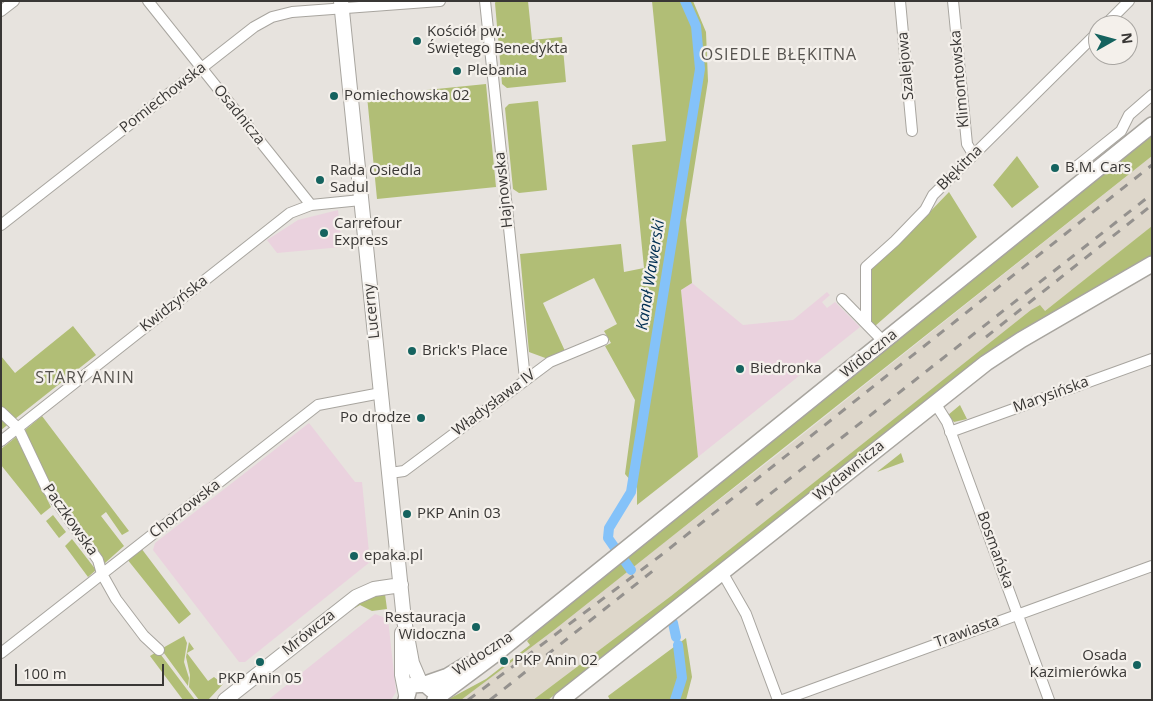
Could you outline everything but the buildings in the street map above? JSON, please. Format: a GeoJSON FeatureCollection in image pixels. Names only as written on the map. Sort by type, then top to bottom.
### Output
{"type":"FeatureCollection","features":[{"type":"Feature","properties":{"kind":"main road","name":"Widoczna"},"geometry":{"type":"LineString","coordinates":[[435,700],[498,652],[1152,125]]}},
{"type":"Feature","properties":{"kind":"main road","name":"Wydawnicza"},"geometry":{"type":"LineString","coordinates":[[561,700],[934,403],[1015,343],[1152,264]]}},
{"type":"Feature","properties":{"kind":"main road","name":"Widoczna"},"geometry":{"type":"LineString","coordinates":[[406,697],[413,686],[448,676],[538,618]]}},
{"type":"Feature","properties":{"kind":"main road"},"geometry":{"type":"LineString","coordinates":[[423,684],[433,690],[435,700]]}},
{"type":"Feature","properties":{"kind":"street"},"geometry":{"type":"LineString","coordinates":[[1,11],[14,1]]}},
{"type":"Feature","properties":{"kind":"street","name":"Osadnicza"},"geometry":{"type":"LineString","coordinates":[[148,1],[311,205]]}},
{"type":"Feature","properties":{"kind":"street","name":"Pomiechowska"},"geometry":{"type":"LineString","coordinates":[[1,226],[254,27],[272,17],[341,4],[440,1]]}},
{"type":"Feature","properties":{"kind":"street","name":"Hajnowska"},"geometry":{"type":"LineString","coordinates":[[485,1],[525,379]]}},
{"type":"Feature","properties":{"kind":"street","name":"Szalejowa"},"geometry":{"type":"LineString","coordinates":[[900,1],[912,131]]}},
{"type":"Feature","properties":{"kind":"street","name":"Klimontowska"},"geometry":{"type":"LineString","coordinates":[[953,1],[967,144],[974,154]]}},
{"type":"Feature","properties":{"kind":"street"},"geometry":{"type":"LineString","coordinates":[[1115,15],[1129,1]]}},
{"type":"Feature","properties":{"kind":"street","name":"Lucerny"},"geometry":{"type":"LineString","coordinates":[[341,4],[401,585],[406,658],[406,697]]}},
{"type":"Feature","properties":{"kind":"street","name":"Błękitna"},"geometry":{"type":"LineString","coordinates":[[866,323],[866,267],[925,210],[933,195],[1088,42]]}},
{"type":"Feature","properties":{"kind":"street"},"geometry":{"type":"LineString","coordinates":[[1076,167],[1121,131],[1129,115],[1152,95]]}},
{"type":"Feature","properties":{"kind":"street","name":"Kwidzyńska"},"geometry":{"type":"LineString","coordinates":[[1,441],[290,213],[311,205],[360,200]]}},
{"type":"Feature","properties":{"kind":"street"},"geometry":{"type":"LineString","coordinates":[[842,300],[884,342]]}},
{"type":"Feature","properties":{"kind":"street","name":"Władysława IV"},"geometry":{"type":"LineString","coordinates":[[390,473],[404,471],[550,362],[603,340]]}},
{"type":"Feature","properties":{"kind":"street","name":"Marysińska"},"geometry":{"type":"LineString","coordinates":[[950,432],[1152,359]]}},
{"type":"Feature","properties":{"kind":"street","name":"Chorzowska"},"geometry":{"type":"LineString","coordinates":[[1,653],[318,405],[381,393]]}},
{"type":"Feature","properties":{"kind":"street","name":"Bosmańska"},"geometry":{"type":"LineString","coordinates":[[934,403],[944,415],[1049,700]]}},
{"type":"Feature","properties":{"kind":"street","name":"Paczkowska"},"geometry":{"type":"LineString","coordinates":[[1,412],[18,428],[46,487],[98,560],[102,574],[116,599],[144,636],[159,650]]}},
{"type":"Feature","properties":{"kind":"street","name":"Trawiasta"},"geometry":{"type":"LineString","coordinates":[[783,700],[1018,613],[1152,566]]}},
{"type":"Feature","properties":{"kind":"street"},"geometry":{"type":"LineString","coordinates":[[722,572],[746,614],[778,700]]}},
{"type":"Feature","properties":{"kind":"street","name":"Mrówcza"},"geometry":{"type":"LineString","coordinates":[[225,700],[356,597],[374,589],[401,585]]}},
{"type":"Feature","properties":{"kind":"street","name":"Lucerny"},"geometry":{"type":"LineString","coordinates":[[406,658],[423,684]]}},
{"type":"Feature","properties":{"kind":"shaded area"},"geometry":{"type":"Polygon","coordinates":[[[1152,156],[1152,226],[1045,311],[933,388],[671,596],[533,700],[461,700],[773,458],[1152,156]]]}},
{"type":"Feature","properties":{"kind":"shaded area"},"geometry":{"type":"Polygon","coordinates":[[[338,210],[342,247],[277,253],[267,240],[298,220],[338,210]]]}},
{"type":"Feature","properties":{"kind":"shaded area"},"geometry":{"type":"Polygon","coordinates":[[[692,283],[743,325],[793,320],[827,292],[830,295],[822,302],[827,308],[835,302],[860,327],[698,457],[681,290],[692,283]]]}},
{"type":"Feature","properties":{"kind":"shaded area"},"geometry":{"type":"Polygon","coordinates":[[[309,423],[355,482],[362,482],[370,562],[245,662],[239,662],[153,550],[155,543],[309,423]]]}},
{"type":"Feature","properties":{"kind":"shaded area"},"geometry":{"type":"Polygon","coordinates":[[[375,614],[388,619],[396,692],[391,700],[268,700],[375,614]]]}},
{"type":"Feature","properties":{"kind":"green space"},"geometry":{"type":"Polygon","coordinates":[[[496,1],[528,1],[532,40],[562,37],[566,82],[507,88],[502,84],[496,1]]]}},
{"type":"Feature","properties":{"kind":"green space"},"geometry":{"type":"Polygon","coordinates":[[[652,1],[693,1],[706,32],[708,81],[686,220],[692,283],[681,290],[698,457],[637,505],[637,488],[625,474],[635,400],[605,346],[611,343],[604,331],[617,324],[594,278],[543,303],[565,351],[548,359],[529,352],[520,254],[621,244],[624,272],[644,268],[632,145],[666,141],[652,1]]]}},
{"type":"Feature","properties":{"kind":"green space"},"geometry":{"type":"Polygon","coordinates":[[[486,84],[496,187],[377,199],[367,96],[486,84]]]}},
{"type":"Feature","properties":{"kind":"green space"},"geometry":{"type":"Polygon","coordinates":[[[538,101],[547,190],[519,193],[513,189],[505,108],[509,104],[538,101]]]}},
{"type":"Feature","properties":{"kind":"green space"},"geometry":{"type":"Polygon","coordinates":[[[1152,132],[1152,156],[554,630],[461,700],[447,700],[486,679],[530,645],[527,641],[542,625],[989,266],[1152,132]]]}},
{"type":"Feature","properties":{"kind":"green space"},"geometry":{"type":"Polygon","coordinates":[[[1017,156],[1039,187],[1012,208],[993,185],[1017,156]]]}},
{"type":"Feature","properties":{"kind":"green space"},"geometry":{"type":"Polygon","coordinates":[[[949,192],[977,237],[875,326],[872,322],[868,280],[871,266],[898,245],[949,192]]]}},
{"type":"Feature","properties":{"kind":"green space"},"geometry":{"type":"Polygon","coordinates":[[[1152,226],[1152,255],[994,348],[548,700],[533,700],[671,596],[1031,310],[1040,305],[1045,311],[1152,226]]]}},
{"type":"Feature","properties":{"kind":"green space"},"geometry":{"type":"Polygon","coordinates":[[[73,326],[96,355],[1,430],[1,356],[15,373],[73,326]]]}},
{"type":"Feature","properties":{"kind":"green space"},"geometry":{"type":"Polygon","coordinates":[[[960,405],[967,419],[954,422],[948,415],[960,405]]]}},
{"type":"Feature","properties":{"kind":"green space"},"geometry":{"type":"Polygon","coordinates":[[[42,416],[129,531],[122,535],[106,512],[101,516],[124,546],[105,563],[42,474],[25,430],[42,416]]]}},
{"type":"Feature","properties":{"kind":"green space"},"geometry":{"type":"Polygon","coordinates":[[[16,437],[51,507],[41,515],[1,465],[1,449],[16,437]]]}},
{"type":"Feature","properties":{"kind":"green space"},"geometry":{"type":"Polygon","coordinates":[[[901,453],[904,462],[877,472],[901,453]]]}},
{"type":"Feature","properties":{"kind":"green space"},"geometry":{"type":"Polygon","coordinates":[[[53,515],[66,532],[59,538],[46,521],[53,515]]]}},
{"type":"Feature","properties":{"kind":"green space"},"geometry":{"type":"Polygon","coordinates":[[[72,539],[96,570],[88,577],[65,546],[72,539]]]}},
{"type":"Feature","properties":{"kind":"green space"},"geometry":{"type":"Polygon","coordinates":[[[141,548],[191,614],[179,624],[127,559],[141,548]]]}},
{"type":"Feature","properties":{"kind":"green space"},"geometry":{"type":"Polygon","coordinates":[[[385,594],[387,609],[372,611],[360,605],[355,608],[353,605],[368,596],[385,594]]]}},
{"type":"Feature","properties":{"kind":"green space"},"geometry":{"type":"Polygon","coordinates":[[[184,636],[187,643],[184,662],[189,678],[188,686],[161,649],[184,636]]]}},
{"type":"Feature","properties":{"kind":"green space"},"geometry":{"type":"Polygon","coordinates":[[[686,638],[692,677],[686,700],[610,700],[608,696],[686,638]]]}},
{"type":"Feature","properties":{"kind":"green space"},"geometry":{"type":"Polygon","coordinates":[[[189,642],[194,649],[187,653],[208,681],[214,677],[223,684],[208,700],[199,700],[189,687],[190,675],[186,657],[189,642]]]}},
{"type":"Feature","properties":{"kind":"green space"},"geometry":{"type":"Polygon","coordinates":[[[158,651],[195,700],[183,700],[150,656],[158,651]]]}},
{"type":"Feature","properties":{"kind":"waterway","name":"Kanał Wawerski"},"geometry":{"type":"LineString","coordinates":[[615,548],[608,538],[609,528],[631,492],[700,69],[696,26],[685,1]]}},
{"type":"Feature","properties":{"kind":"waterway","name":"Kanał Wawerski"},"geometry":{"type":"LineString","coordinates":[[624,560],[631,570]]}},
{"type":"Feature","properties":{"kind":"waterway","name":"Kanał Wawerski"},"geometry":{"type":"LineString","coordinates":[[673,623],[676,637]]}},
{"type":"Feature","properties":{"kind":"waterway","name":"Kanał Wawerski"},"geometry":{"type":"LineString","coordinates":[[675,700],[682,678],[678,645]]}},
{"type":"Feature","properties":{"kind":"railway"},"geometry":{"type":"LineString","coordinates":[[468,700],[660,556],[1152,165]]}},
{"type":"Feature","properties":{"kind":"railway"},"geometry":{"type":"LineString","coordinates":[[756,505],[1152,194]]}},
{"type":"Feature","properties":{"kind":"railway"},"geometry":{"type":"LineString","coordinates":[[986,337],[1152,205]]}},
{"type":"Feature","properties":{"kind":"railway"},"geometry":{"type":"LineString","coordinates":[[490,700],[659,566]]}},
{"type":"Feature","properties":{"kind":"place","name":"Kościół pw. Świętego Benedykta"},"geometry":{"type":"Point","coordinates":[417,41]}},
{"type":"Feature","properties":{"kind":"place","name":"Plebania"},"geometry":{"type":"Point","coordinates":[457,71]}},
{"type":"Feature","properties":{"kind":"place","name":"Pomiechowska 02"},"geometry":{"type":"Point","coordinates":[334,96]}},
{"type":"Feature","properties":{"kind":"place","name":"B.M. Cars"},"geometry":{"type":"Point","coordinates":[1055,168]}},
{"type":"Feature","properties":{"kind":"place","name":"Rada Osiedla Sadul"},"geometry":{"type":"Point","coordinates":[320,180]}},
{"type":"Feature","properties":{"kind":"place","name":"Carrefour Express"},"geometry":{"type":"Point","coordinates":[324,233]}},
{"type":"Feature","properties":{"kind":"place","name":"Brick's Place"},"geometry":{"type":"Point","coordinates":[412,351]}},
{"type":"Feature","properties":{"kind":"place","name":"Biedronka"},"geometry":{"type":"Point","coordinates":[740,369]}},
{"type":"Feature","properties":{"kind":"place","name":"Po drodze"},"geometry":{"type":"Point","coordinates":[421,418]}},
{"type":"Feature","properties":{"kind":"place","name":"PKP Anin 03"},"geometry":{"type":"Point","coordinates":[407,514]}},
{"type":"Feature","properties":{"kind":"place","name":"epaka.pl"},"geometry":{"type":"Point","coordinates":[354,556]}},
{"type":"Feature","properties":{"kind":"place","name":"Restauracja Widoczna"},"geometry":{"type":"Point","coordinates":[476,627]}},
{"type":"Feature","properties":{"kind":"place","name":"PKP Anin 02"},"geometry":{"type":"Point","coordinates":[504,661]}},
{"type":"Feature","properties":{"kind":"place","name":"PKP Anin 05"},"geometry":{"type":"Point","coordinates":[260,662]}},
{"type":"Feature","properties":{"kind":"place","name":"Osada Kazimierówka"},"geometry":{"type":"Point","coordinates":[1137,665]}},
{"type":"Feature","properties":{"kind":"district","name":"OSIEDLE BŁĘKITNA"},"geometry":{"type":"Point","coordinates":[779,55]}},
{"type":"Feature","properties":{"kind":"district","name":"STARY ANIN"},"geometry":{"type":"Point","coordinates":[85,378]}}]}
